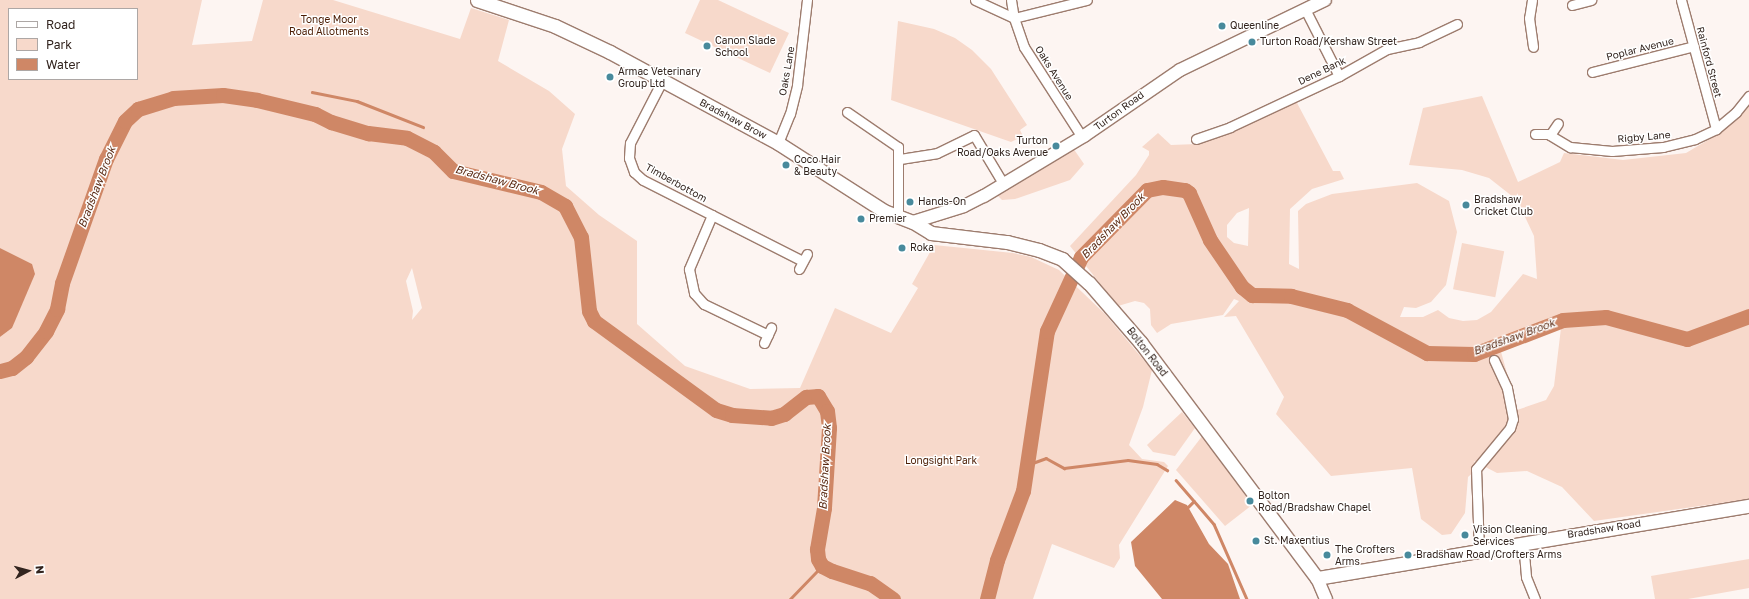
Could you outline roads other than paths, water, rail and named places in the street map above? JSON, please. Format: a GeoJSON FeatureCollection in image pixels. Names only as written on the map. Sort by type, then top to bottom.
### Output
{"type":"FeatureCollection","features":[{"type":"Feature","properties":{"kind":"main road","name":"Bradshaw Brow"},"geometry":{"type":"LineString","coordinates":[[479,0],[571,33],[778,143],[898,217],[913,222]]}},
{"type":"Feature","properties":{"kind":"main road","name":"Turton Road"},"geometry":{"type":"LineString","coordinates":[[913,222],[964,206],[1004,185],[1082,137],[1180,70],[1306,11],[1326,0]]}},
{"type":"Feature","properties":{"kind":"main road","name":"Bolton Road"},"geometry":{"type":"LineString","coordinates":[[913,222],[931,233],[1012,243],[1062,259],[1089,283],[1156,362],[1316,578]]}},
{"type":"Feature","properties":{"kind":"main road","name":"Bradshaw Road"},"geometry":{"type":"LineString","coordinates":[[1316,578],[1523,542],[1749,506]]}},
{"type":"Feature","properties":{"kind":"main road"},"geometry":{"type":"LineString","coordinates":[[1316,578],[1326,599]]}},
{"type":"Feature","properties":{"kind":"street","name":"Oaks Lane"},"geometry":{"type":"LineString","coordinates":[[778,143],[790,114],[797,85],[807,0]]}},
{"type":"Feature","properties":{"kind":"street"},"geometry":{"type":"LineString","coordinates":[[975,0],[1014,18],[1087,0]]}},
{"type":"Feature","properties":{"kind":"street","name":"Oaks Avenue"},"geometry":{"type":"LineString","coordinates":[[1011,0],[1014,18],[1024,47],[1082,137]]}},
{"type":"Feature","properties":{"kind":"street"},"geometry":{"type":"LineString","coordinates":[[1532,0],[1529,13],[1529,34],[1533,46]]}},
{"type":"Feature","properties":{"kind":"street"},"geometry":{"type":"LineString","coordinates":[[1572,5],[1591,0]]}},
{"type":"Feature","properties":{"kind":"street","name":"Rainford Street"},"geometry":{"type":"LineString","coordinates":[[1681,0],[1716,129]]}},
{"type":"Feature","properties":{"kind":"street"},"geometry":{"type":"LineString","coordinates":[[1306,11],[1339,76]]}},
{"type":"Feature","properties":{"kind":"street","name":"Dene Bank"},"geometry":{"type":"LineString","coordinates":[[1196,139],[1230,126],[1339,76],[1387,49],[1419,42],[1457,24]]}},
{"type":"Feature","properties":{"kind":"street","name":"Poplar Avenue"},"geometry":{"type":"LineString","coordinates":[[1592,72],[1694,46]]}},
{"type":"Feature","properties":{"kind":"street","name":"Timberbottom"},"geometry":{"type":"LineString","coordinates":[[662,81],[632,136],[628,150],[631,165],[643,180],[803,262]]}},
{"type":"Feature","properties":{"kind":"street","name":"Rigby Lane"},"geometry":{"type":"LineString","coordinates":[[1535,134],[1550,136],[1570,147],[1612,151],[1641,150],[1682,144],[1716,129],[1736,112],[1749,96]]}},
{"type":"Feature","properties":{"kind":"street"},"geometry":{"type":"LineString","coordinates":[[846,112],[896,144],[900,158],[898,217]]}},
{"type":"Feature","properties":{"kind":"street"},"geometry":{"type":"LineString","coordinates":[[1550,136],[1558,123]]}},
{"type":"Feature","properties":{"kind":"street"},"geometry":{"type":"LineString","coordinates":[[900,158],[937,153],[974,135],[1004,185]]}},
{"type":"Feature","properties":{"kind":"street","name":"Timberbottom"},"geometry":{"type":"LineString","coordinates":[[712,215],[689,269],[694,293],[704,304],[768,335]]}},
{"type":"Feature","properties":{"kind":"street"},"geometry":{"type":"LineString","coordinates":[[1479,550],[1476,468],[1510,428],[1513,419],[1507,388],[1494,360]]}},
{"type":"Feature","properties":{"kind":"street"},"geometry":{"type":"LineString","coordinates":[[1523,542],[1526,577],[1535,599]]}},
{"type":"Feature","properties":{"kind":"water"},"geometry":{"type":"Polygon","coordinates":[[[0,248],[32,264],[35,274],[12,328],[0,337],[0,248]]]}},
{"type":"Feature","properties":{"kind":"water"},"geometry":{"type":"Polygon","coordinates":[[[1175,500],[1187,505],[1209,544],[1228,564],[1240,599],[1162,599],[1135,566],[1131,542],[1175,500]]]}},
{"type":"Feature","properties":{"kind":"waterway"},"geometry":{"type":"LineString","coordinates":[[312,92],[357,101],[423,127]]}},
{"type":"Feature","properties":{"kind":"waterway","name":"Bradshaw Brook"},"geometry":{"type":"LineString","coordinates":[[0,371],[12,368],[26,357],[46,331],[57,309],[62,283],[106,159],[125,121],[138,109],[173,98],[223,95],[257,100],[315,114],[331,122],[368,133],[407,138],[434,152],[453,171],[541,192],[565,206],[581,237],[589,311],[594,321],[716,410],[732,415],[771,418],[784,414],[806,397],[818,396],[827,411],[829,428],[824,508],[817,549],[818,559],[822,566],[832,571],[870,583],[893,599]]}},
{"type":"Feature","properties":{"kind":"waterway","name":"Bradshaw Brook"},"geometry":{"type":"LineString","coordinates":[[987,599],[997,560],[1023,491],[1047,331],[1081,257],[1147,190],[1163,187],[1185,190],[1189,193],[1210,240],[1242,287],[1252,295],[1291,296],[1347,310],[1427,353],[1474,354],[1563,320],[1606,317],[1687,339],[1749,316]]}},
{"type":"Feature","properties":{"kind":"waterway"},"geometry":{"type":"LineString","coordinates":[[1027,465],[1046,458],[1064,468],[1128,460],[1157,464],[1167,470]]}},
{"type":"Feature","properties":{"kind":"waterway"},"geometry":{"type":"LineString","coordinates":[[1176,480],[1214,524],[1247,599]]}},
{"type":"Feature","properties":{"kind":"waterway"},"geometry":{"type":"LineString","coordinates":[[1188,507],[1194,501]]}},
{"type":"Feature","properties":{"kind":"waterway"},"geometry":{"type":"LineString","coordinates":[[790,599],[822,566]]}},
{"type":"Feature","properties":{"kind":"place","name":"Queenline"},"geometry":{"type":"Point","coordinates":[1222,26]}},
{"type":"Feature","properties":{"kind":"place","name":"Turton Road/Kershaw Street"},"geometry":{"type":"Point","coordinates":[1252,42]}},
{"type":"Feature","properties":{"kind":"place","name":"Canon Slade School"},"geometry":{"type":"Point","coordinates":[707,46]}},
{"type":"Feature","properties":{"kind":"place","name":"Armac Veterinary Group Ltd"},"geometry":{"type":"Point","coordinates":[610,77]}},
{"type":"Feature","properties":{"kind":"place","name":"Turton Road/Oaks Avenue"},"geometry":{"type":"Point","coordinates":[1056,146]}},
{"type":"Feature","properties":{"kind":"place","name":"Coco Hair & Beauty"},"geometry":{"type":"Point","coordinates":[786,165]}},
{"type":"Feature","properties":{"kind":"place","name":"Hands-On"},"geometry":{"type":"Point","coordinates":[910,202]}},
{"type":"Feature","properties":{"kind":"place","name":"Bradshaw Cricket Club"},"geometry":{"type":"Point","coordinates":[1466,205]}},
{"type":"Feature","properties":{"kind":"place","name":"Premier"},"geometry":{"type":"Point","coordinates":[861,219]}},
{"type":"Feature","properties":{"kind":"place","name":"Roka"},"geometry":{"type":"Point","coordinates":[902,248]}},
{"type":"Feature","properties":{"kind":"place","name":"Bolton Road/Bradshaw Chapel"},"geometry":{"type":"Point","coordinates":[1250,501]}},
{"type":"Feature","properties":{"kind":"place","name":"Vision Cleaning Services"},"geometry":{"type":"Point","coordinates":[1465,535]}},
{"type":"Feature","properties":{"kind":"place","name":"St. Maxentius"},"geometry":{"type":"Point","coordinates":[1256,541]}},
{"type":"Feature","properties":{"kind":"place","name":"The Crofters Arms"},"geometry":{"type":"Point","coordinates":[1327,555]}},
{"type":"Feature","properties":{"kind":"place","name":"Bradshaw Road/Crofters Arms"},"geometry":{"type":"Point","coordinates":[1408,555]}},
{"type":"Feature","properties":{"kind":"park label","name":"Tonge Moor Road Allotments"},"geometry":{"type":"Point","coordinates":[329,24]}},
{"type":"Feature","properties":{"kind":"park label","name":"Longsight Park"},"geometry":{"type":"Point","coordinates":[941,461]}}]}
